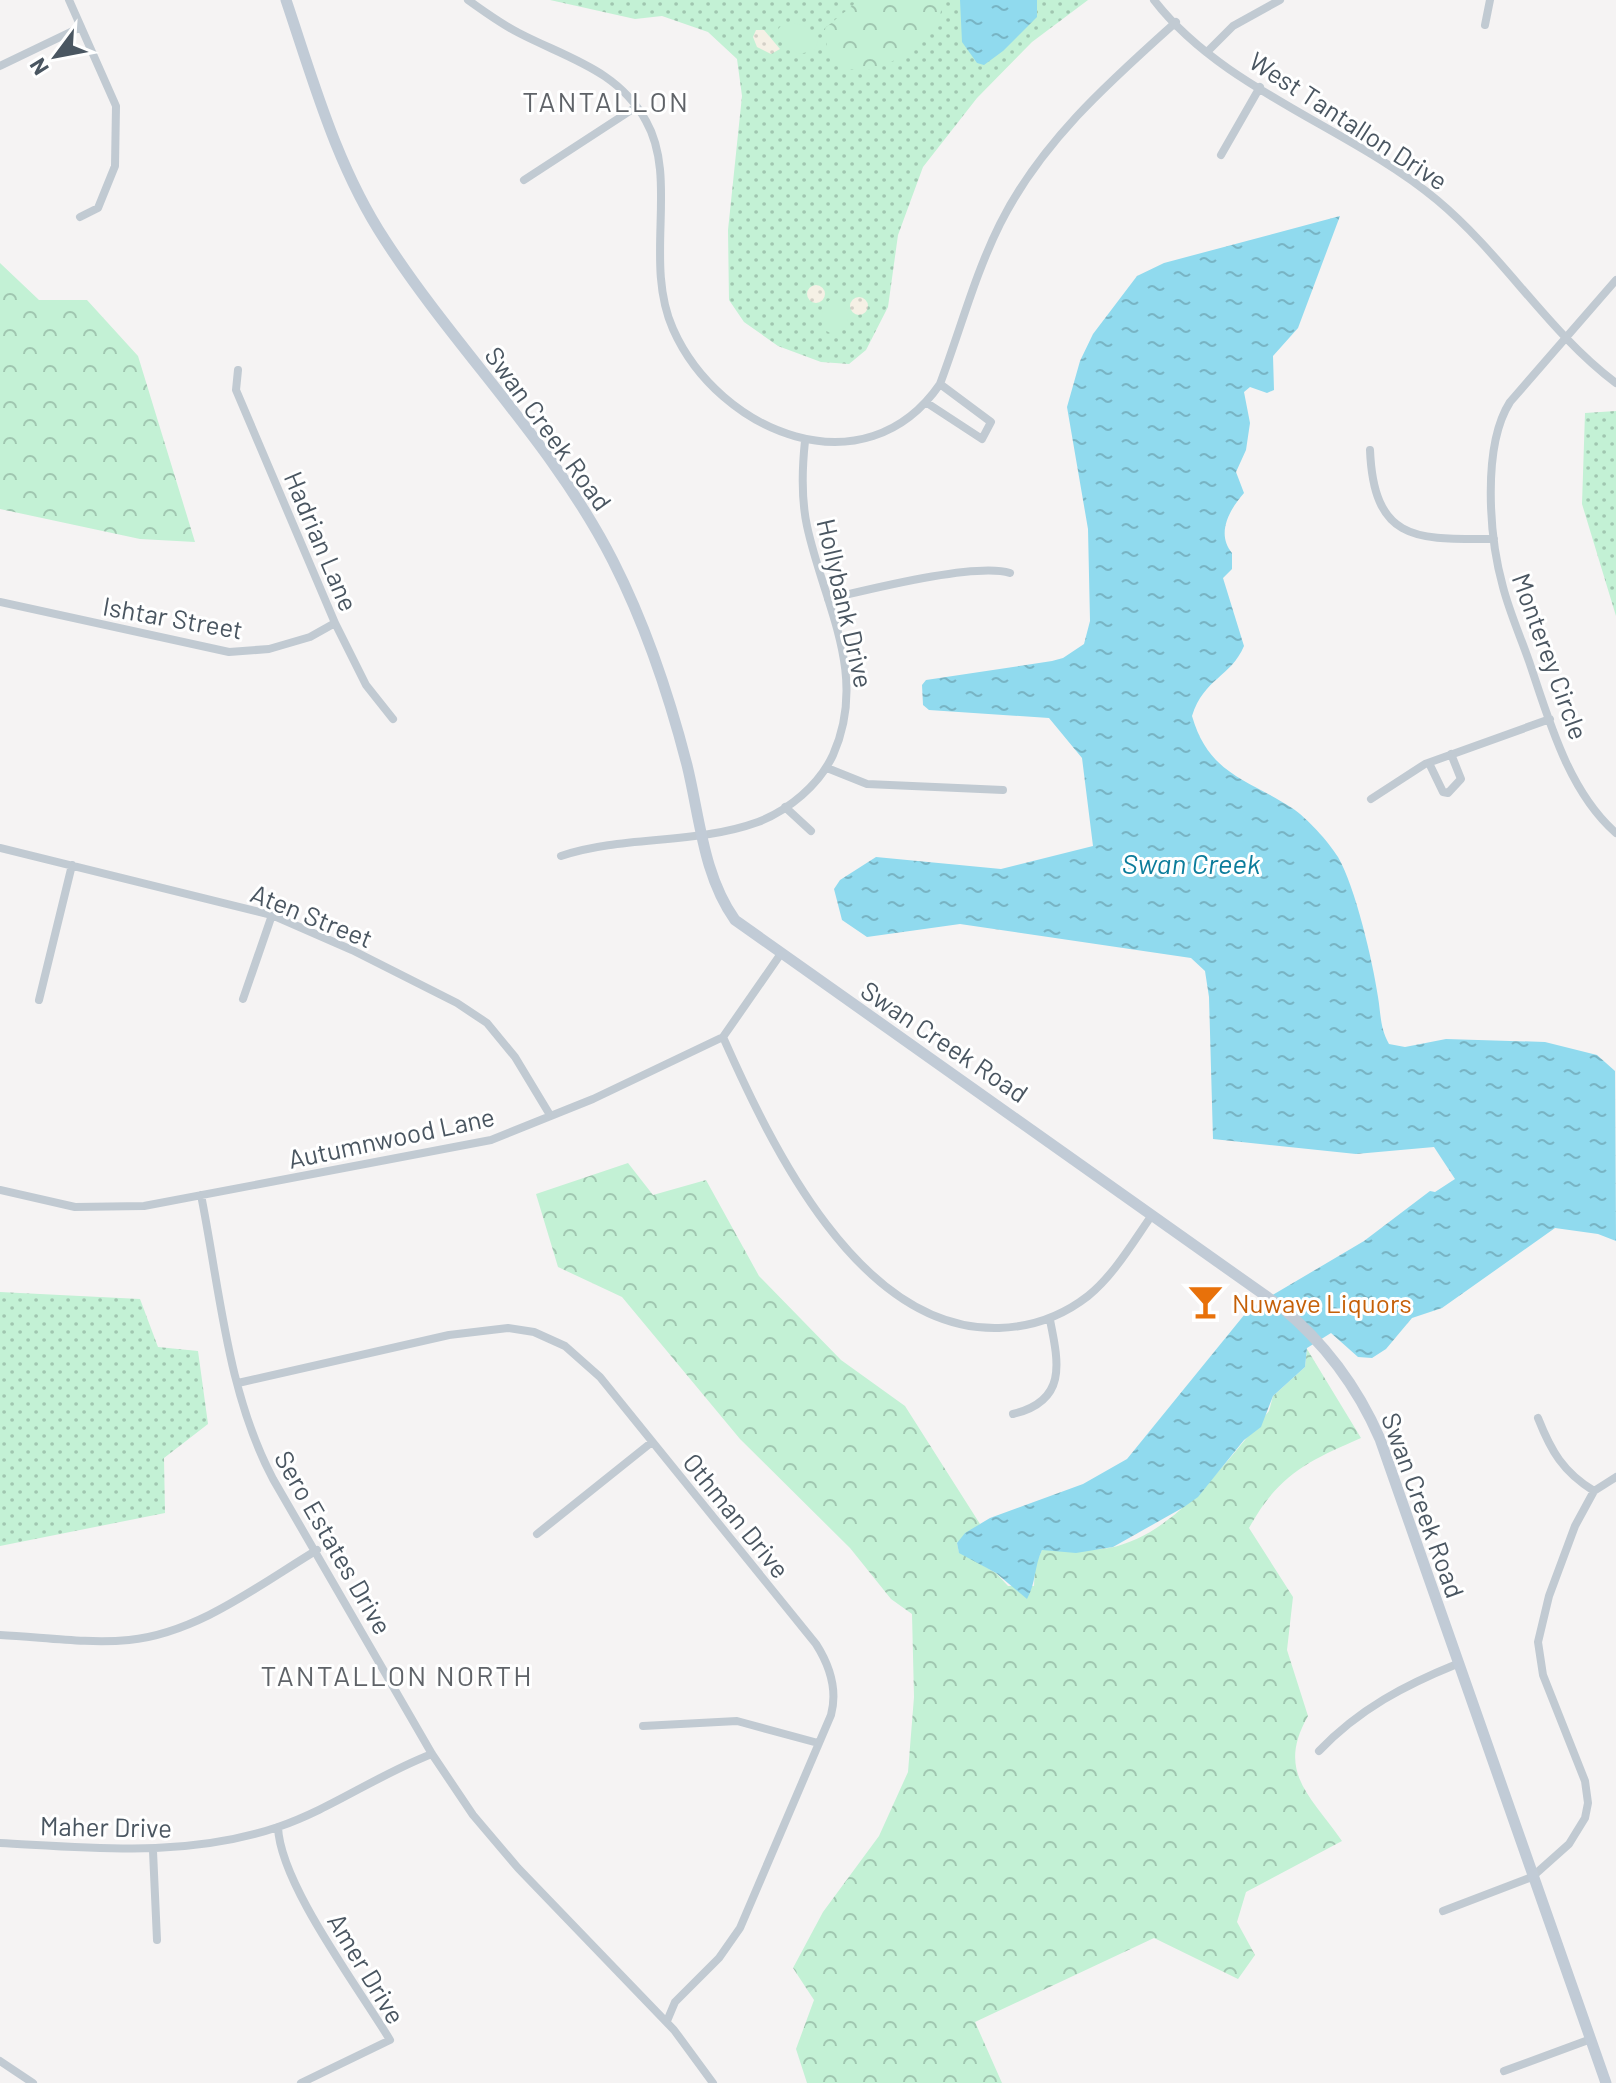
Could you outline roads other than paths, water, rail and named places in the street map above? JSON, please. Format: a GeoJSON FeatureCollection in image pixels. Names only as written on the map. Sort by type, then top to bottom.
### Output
{"type":"FeatureCollection","features":[{"type":"Feature","properties":{"kind":"street"},"geometry":{"type":"LineString","coordinates":[[69,0],[116,106],[115,166],[98,208],[80,217]]}},
{"type":"Feature","properties":{"kind":"street","name":"Swan Creek Road"},"geometry":{"type":"LineString","coordinates":[[286,0],[330,130],[362,202],[403,268],[559,471],[612,560],[647,635],[664,685],[712,873],[735,920],[780,955],[1045,1137],[1298,1321],[1337,1364],[1368,1412],[1606,2083]]}},
{"type":"Feature","properties":{"kind":"street"},"geometry":{"type":"LineString","coordinates":[[468,0],[518,33],[604,74],[636,107],[647,121],[658,154],[659,280],[678,340],[720,393],[760,421],[805,441],[839,444],[870,438],[900,423],[927,403],[940,384],[991,243],[1028,177],[1061,132],[1176,22]]}},
{"type":"Feature","properties":{"kind":"street","name":"West Tantallon Drive"},"geometry":{"type":"LineString","coordinates":[[1154,0],[1207,52],[1381,159],[1429,193],[1477,237],[1567,337],[1616,383]]}},
{"type":"Feature","properties":{"kind":"street"},"geometry":{"type":"LineString","coordinates":[[1207,52],[1233,26],[1280,0]]}},
{"type":"Feature","properties":{"kind":"street"},"geometry":{"type":"LineString","coordinates":[[1485,25],[1490,0]]}},
{"type":"Feature","properties":{"kind":"street"},"geometry":{"type":"LineString","coordinates":[[0,66],[81,27]]}},
{"type":"Feature","properties":{"kind":"street"},"geometry":{"type":"LineString","coordinates":[[1221,155],[1260,87]]}},
{"type":"Feature","properties":{"kind":"street"},"geometry":{"type":"LineString","coordinates":[[524,180],[636,107]]}},
{"type":"Feature","properties":{"kind":"street","name":"Monterey Circle"},"geometry":{"type":"LineString","coordinates":[[1616,280],[1521,389],[1499,420],[1492,450],[1494,539],[1503,587],[1550,719],[1584,798],[1616,833]]}},
{"type":"Feature","properties":{"kind":"street","name":"Hadrian Lane"},"geometry":{"type":"LineString","coordinates":[[238,370],[236,390],[335,623],[366,685],[393,719]]}},
{"type":"Feature","properties":{"kind":"street"},"geometry":{"type":"LineString","coordinates":[[927,403],[982,439],[990,429],[991,422],[984,414],[940,384]]}},
{"type":"Feature","properties":{"kind":"street","name":"Hollybank Drive"},"geometry":{"type":"LineString","coordinates":[[561,856],[588,847],[702,833],[753,823],[785,807],[813,785],[827,768],[845,722],[849,691],[805,516],[805,441]]}},
{"type":"Feature","properties":{"kind":"street"},"geometry":{"type":"LineString","coordinates":[[1370,450],[1372,480],[1379,497],[1392,519],[1406,532],[1436,540],[1494,539]]}},
{"type":"Feature","properties":{"kind":"street"},"geometry":{"type":"LineString","coordinates":[[828,599],[913,580],[992,570],[1010,573]]}},
{"type":"Feature","properties":{"kind":"street","name":"Ishtar Street"},"geometry":{"type":"LineString","coordinates":[[0,602],[229,652],[284,645],[335,623]]}},
{"type":"Feature","properties":{"kind":"street"},"geometry":{"type":"LineString","coordinates":[[1371,799],[1429,763],[1550,719]]}},
{"type":"Feature","properties":{"kind":"street"},"geometry":{"type":"LineString","coordinates":[[1429,763],[1443,792],[1448,793],[1461,779],[1451,754]]}},
{"type":"Feature","properties":{"kind":"street"},"geometry":{"type":"LineString","coordinates":[[827,768],[867,784],[1003,790]]}},
{"type":"Feature","properties":{"kind":"street"},"geometry":{"type":"LineString","coordinates":[[785,807],[811,831]]}},
{"type":"Feature","properties":{"kind":"street","name":"Aten Street"},"geometry":{"type":"LineString","coordinates":[[0,848],[272,915],[352,950],[475,1013],[499,1034],[550,1115]]}},
{"type":"Feature","properties":{"kind":"street"},"geometry":{"type":"LineString","coordinates":[[39,1000],[72,865]]}},
{"type":"Feature","properties":{"kind":"street"},"geometry":{"type":"LineString","coordinates":[[243,999],[272,915]]}},
{"type":"Feature","properties":{"kind":"street"},"geometry":{"type":"LineString","coordinates":[[780,955],[723,1037],[784,1159],[831,1226],[876,1281],[912,1306],[951,1322],[995,1328],[1050,1320],[1090,1295],[1152,1215]]}},
{"type":"Feature","properties":{"kind":"street","name":"Autumnwood Lane"},"geometry":{"type":"LineString","coordinates":[[0,1190],[75,1207],[114,1208],[481,1143],[723,1037]]}},
{"type":"Feature","properties":{"kind":"street","name":"Sero Estates Drive"},"geometry":{"type":"LineString","coordinates":[[201,1195],[229,1349],[264,1461],[432,1754],[473,1815],[518,1868],[667,2021],[713,2083]]}},
{"type":"Feature","properties":{"kind":"street"},"geometry":{"type":"LineString","coordinates":[[1013,1414],[1038,1405],[1051,1392],[1058,1363],[1050,1320]]}},
{"type":"Feature","properties":{"kind":"street","name":"Othman Drive"},"geometry":{"type":"LineString","coordinates":[[238,1383],[449,1335],[517,1329],[546,1337],[579,1356],[823,1655],[831,1673],[834,1698],[831,1715],[740,1928],[719,1958],[675,2002],[667,2021]]}},
{"type":"Feature","properties":{"kind":"street"},"geometry":{"type":"LineString","coordinates":[[1538,1418],[1563,1469],[1594,1491]]}},
{"type":"Feature","properties":{"kind":"street"},"geometry":{"type":"LineString","coordinates":[[537,1534],[652,1442]]}},
{"type":"Feature","properties":{"kind":"street"},"geometry":{"type":"LineString","coordinates":[[1443,1911],[1532,1877],[1575,1837],[1588,1803],[1570,1739],[1543,1675],[1538,1642],[1567,1543],[1594,1491],[1616,1477]]}},
{"type":"Feature","properties":{"kind":"street"},"geometry":{"type":"LineString","coordinates":[[0,1635],[113,1641],[160,1634],[216,1611],[317,1550]]}},
{"type":"Feature","properties":{"kind":"street"},"geometry":{"type":"LineString","coordinates":[[1319,1751],[1345,1726],[1387,1696],[1457,1664]]}},
{"type":"Feature","properties":{"kind":"street"},"geometry":{"type":"LineString","coordinates":[[643,1726],[737,1721],[818,1743]]}},
{"type":"Feature","properties":{"kind":"street","name":"Maher Drive"},"geometry":{"type":"LineString","coordinates":[[0,1843],[153,1851],[278,1827],[432,1754]]}},
{"type":"Feature","properties":{"kind":"street","name":"Amer Drive"},"geometry":{"type":"LineString","coordinates":[[278,1827],[284,1857],[302,1896],[390,2040],[301,2083]]}},
{"type":"Feature","properties":{"kind":"street"},"geometry":{"type":"LineString","coordinates":[[153,1851],[157,1940]]}},
{"type":"Feature","properties":{"kind":"street"},"geometry":{"type":"LineString","coordinates":[[1504,2071],[1591,2039]]}},
{"type":"Feature","properties":{"kind":"street"},"geometry":{"type":"LineString","coordinates":[[0,2061],[33,2083]]}},
{"type":"Feature","properties":{"kind":"water"},"geometry":{"type":"Polygon","coordinates":[[[960,0],[1037,0],[1037,17],[1003,51],[984,65],[977,63],[962,42],[960,0]]]}},
{"type":"Feature","properties":{"kind":"water","name":"Swan Creek"},"geometry":{"type":"Polygon","coordinates":[[[1340,216],[1298,328],[1273,356],[1274,390],[1267,393],[1250,387],[1244,392],[1250,423],[1246,450],[1236,472],[1244,493],[1226,522],[1225,538],[1232,553],[1232,569],[1223,578],[1244,646],[1232,665],[1203,693],[1192,716],[1199,736],[1220,763],[1298,812],[1338,857],[1351,886],[1362,925],[1376,982],[1382,1027],[1389,1044],[1405,1047],[1446,1039],[1545,1042],[1597,1055],[1615,1071],[1616,1241],[1598,1234],[1555,1228],[1442,1308],[1412,1318],[1386,1349],[1372,1358],[1358,1357],[1331,1333],[1307,1348],[1305,1367],[1273,1396],[1261,1427],[1244,1440],[1198,1497],[1113,1547],[1076,1553],[1042,1550],[1027,1599],[996,1573],[959,1553],[957,1543],[965,1533],[990,1518],[1083,1484],[1127,1459],[1249,1309],[1364,1241],[1430,1191],[1435,1192],[1455,1179],[1434,1147],[1356,1154],[1213,1139],[1209,997],[1205,971],[1191,958],[960,924],[867,937],[842,920],[834,889],[840,880],[876,857],[1001,869],[1093,846],[1082,758],[1049,718],[929,710],[923,705],[922,685],[926,680],[1052,661],[1063,658],[1084,644],[1090,621],[1088,529],[1067,407],[1080,361],[1093,334],[1137,276],[1164,263],[1340,216]]]}},
{"type":"Feature","properties":{"kind":"place","name":"Nuwave Liquors"},"geometry":{"type":"Point","coordinates":[1206,1302]}},
{"type":"Feature","properties":{"kind":"district","name":"TANTALLON"},"geometry":{"type":"Point","coordinates":[606,101]}},
{"type":"Feature","properties":{"kind":"district","name":"TANTALLON NORTH"},"geometry":{"type":"Point","coordinates":[397,1675]}}]}
